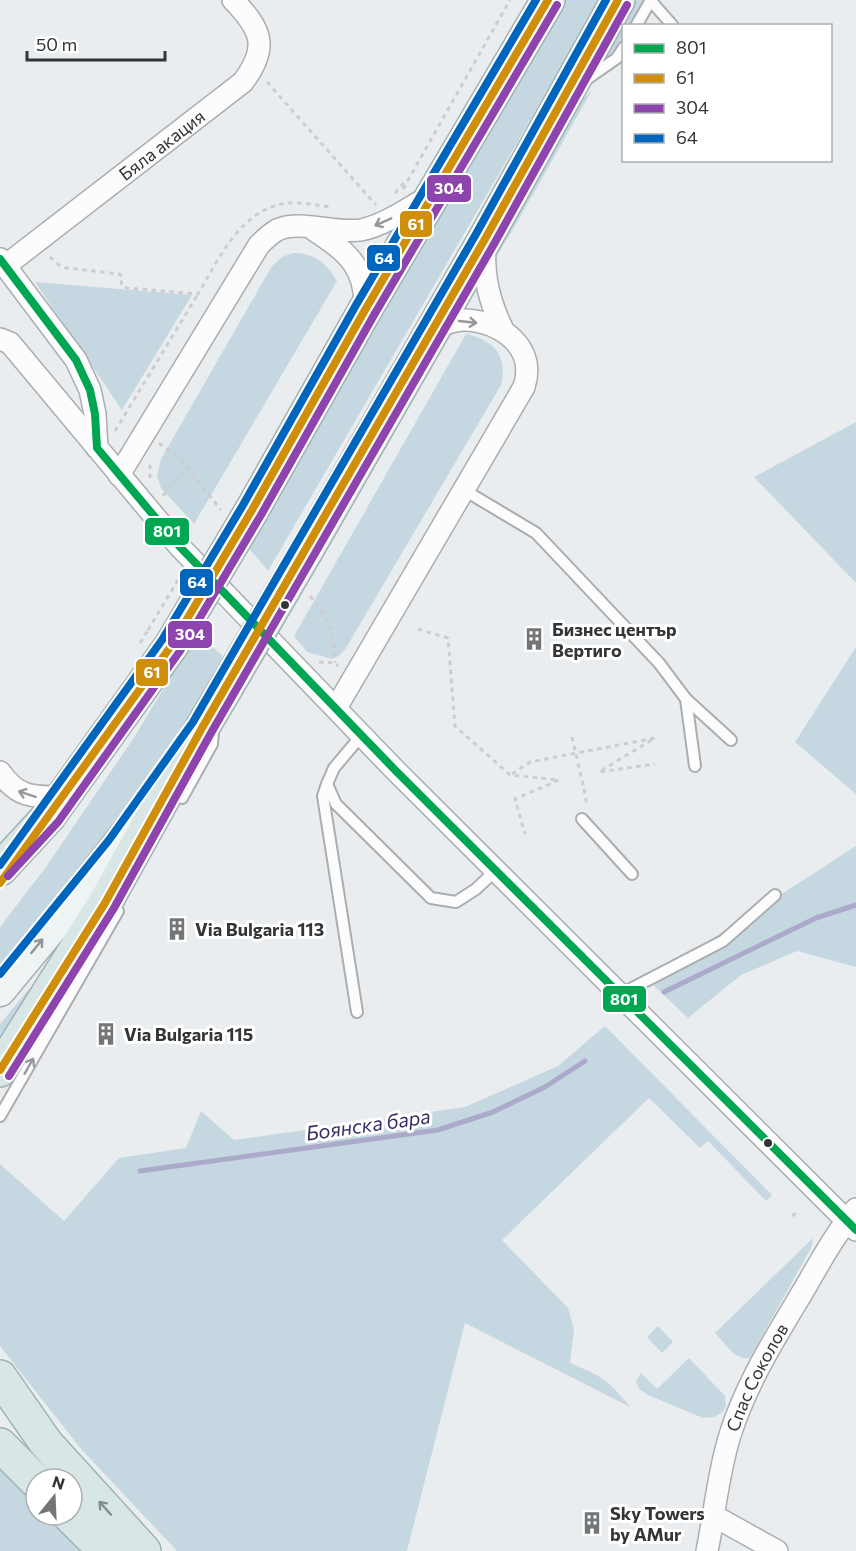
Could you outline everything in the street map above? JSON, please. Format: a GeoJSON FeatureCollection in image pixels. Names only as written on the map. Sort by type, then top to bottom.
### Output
{"type":"FeatureCollection","features":[{"type":"Feature","properties":{"kind":"highway"},"geometry":{"type":"LineString","coordinates":[[0,1086],[6,1062],[105,903],[214,707]]}},
{"type":"Feature","properties":{"kind":"highway"},"geometry":{"type":"LineString","coordinates":[[0,869],[56,807]]}},
{"type":"Feature","properties":{"kind":"highway"},"geometry":{"type":"LineString","coordinates":[[0,1377],[46,1443],[144,1551]]}},
{"type":"Feature","properties":{"kind":"highway"},"geometry":{"type":"LineString","coordinates":[[0,1445],[24,1469]]}},
{"type":"Feature","properties":{"kind":"highway"},"geometry":{"type":"LineString","coordinates":[[81,1527],[105,1551]]}},
{"type":"Feature","properties":{"kind":"main road"},"geometry":{"type":"LineString","coordinates":[[0,883],[171,646],[237,510],[365,310],[423,183],[548,0]]}},
{"type":"Feature","properties":{"kind":"main road"},"geometry":{"type":"LineString","coordinates":[[0,991],[117,846],[214,707],[485,239],[618,0]]}},
{"type":"Feature","properties":{"kind":"street"},"geometry":{"type":"LineString","coordinates":[[241,3],[257,31],[259,49],[254,67]]}},
{"type":"Feature","properties":{"kind":"street","name":"Бяла акация"},"geometry":{"type":"LineString","coordinates":[[3,263],[37,242],[243,82],[254,67]]}},
{"type":"Feature","properties":{"kind":"street"},"geometry":{"type":"LineString","coordinates":[[119,475],[259,245],[278,230],[291,227],[338,231],[361,230],[383,223],[423,183]]}},
{"type":"Feature","properties":{"kind":"street"},"geometry":{"type":"LineString","coordinates":[[311,228],[348,255],[358,270],[365,294],[365,310]]}},
{"type":"Feature","properties":{"kind":"street"},"geometry":{"type":"LineString","coordinates":[[485,239],[483,265],[486,287],[503,330]]}},
{"type":"Feature","properties":{"kind":"street"},"geometry":{"type":"LineString","coordinates":[[3,263],[76,360],[119,475],[180,547],[361,736],[495,871],[853,1220]]}},
{"type":"Feature","properties":{"kind":"street"},"geometry":{"type":"LineString","coordinates":[[336,708],[524,387],[527,378],[528,369],[523,352],[515,340],[503,330],[466,320],[452,321],[434,328]]}},
{"type":"Feature","properties":{"kind":"street"},"geometry":{"type":"LineString","coordinates":[[0,339],[10,344],[105,442]]}},
{"type":"Feature","properties":{"kind":"street"},"geometry":{"type":"LineString","coordinates":[[0,772],[16,790],[56,807]]}},
{"type":"Feature","properties":{"kind":"street","name":"Спас Соколов"},"geometry":{"type":"LineString","coordinates":[[707,1551],[720,1477],[742,1400],[789,1315],[853,1220]]}},
{"type":"Feature","properties":{"kind":"street"},"geometry":{"type":"LineString","coordinates":[[714,1516],[777,1551]]}},
{"type":"Feature","properties":{"kind":"lane"},"geometry":{"type":"LineString","coordinates":[[637,24],[651,0],[671,24]]}},
{"type":"Feature","properties":{"kind":"lane"},"geometry":{"type":"LineString","coordinates":[[564,95],[617,58],[622,50]]}},
{"type":"Feature","properties":{"kind":"lane"},"geometry":{"type":"LineString","coordinates":[[464,490],[536,533],[658,663],[686,699],[731,740]]}},
{"type":"Feature","properties":{"kind":"lane"},"geometry":{"type":"LineString","coordinates":[[686,699],[695,766]]}},
{"type":"Feature","properties":{"kind":"lane"},"geometry":{"type":"LineString","coordinates":[[0,1116],[91,960],[212,744],[214,707]]}},
{"type":"Feature","properties":{"kind":"lane"},"geometry":{"type":"LineString","coordinates":[[357,1012],[323,796],[334,768],[361,736]]}},
{"type":"Feature","properties":{"kind":"lane"},"geometry":{"type":"LineString","coordinates":[[327,784],[336,804],[431,898],[456,902],[476,889],[495,871]]}},
{"type":"Feature","properties":{"kind":"lane"},"geometry":{"type":"LineString","coordinates":[[582,819],[632,874]]}},
{"type":"Feature","properties":{"kind":"lane"},"geometry":{"type":"LineString","coordinates":[[620,995],[723,940],[775,896]]}},
{"type":"Feature","properties":{"kind":"path"},"geometry":{"type":"LineString","coordinates":[[395,202],[423,183],[510,0]]}},
{"type":"Feature","properties":{"kind":"path"},"geometry":{"type":"LineString","coordinates":[[254,67],[378,208]]}},
{"type":"Feature","properties":{"kind":"path"},"geometry":{"type":"LineString","coordinates":[[393,196],[423,183]]}},
{"type":"Feature","properties":{"kind":"path"},"geometry":{"type":"LineString","coordinates":[[105,442],[238,231],[254,217],[289,203],[335,208]]}},
{"type":"Feature","properties":{"kind":"path"},"geometry":{"type":"LineString","coordinates":[[372,211],[384,204]]}},
{"type":"Feature","properties":{"kind":"path"},"geometry":{"type":"LineString","coordinates":[[37,242],[59,265],[119,274],[122,276],[121,285],[127,288],[198,294]]}},
{"type":"Feature","properties":{"kind":"path"},"geometry":{"type":"LineString","coordinates":[[158,442],[169,449],[187,468],[237,510]]}},
{"type":"Feature","properties":{"kind":"path"},"geometry":{"type":"LineString","coordinates":[[150,461],[150,483]]}},
{"type":"Feature","properties":{"kind":"path"},"geometry":{"type":"LineString","coordinates":[[159,500],[187,468]]}},
{"type":"Feature","properties":{"kind":"path"},"geometry":{"type":"LineString","coordinates":[[310,597],[324,612],[328,621],[335,651],[335,663],[353,679]]}},
{"type":"Feature","properties":{"kind":"path"},"geometry":{"type":"LineString","coordinates":[[418,629],[448,638],[455,726],[510,775],[559,780],[515,799],[525,834]]}},
{"type":"Feature","properties":{"kind":"path"},"geometry":{"type":"LineString","coordinates":[[314,660],[327,664],[335,663]]}},
{"type":"Feature","properties":{"kind":"path"},"geometry":{"type":"LineString","coordinates":[[572,737],[588,807]]}},
{"type":"Feature","properties":{"kind":"path"},"geometry":{"type":"LineString","coordinates":[[510,775],[530,762],[655,738],[599,771],[655,764]]}},
{"type":"Feature","properties":{"kind":"path"},"geometry":{"type":"LineString","coordinates":[[792,1216],[797,1212]]}},
{"type":"Feature","properties":{"kind":"shaded area"},"geometry":{"type":"Polygon","coordinates":[[[563,0],[600,0],[268,571],[247,546],[563,0]]]}},
{"type":"Feature","properties":{"kind":"shaded area"},"geometry":{"type":"Polygon","coordinates":[[[629,0],[644,0],[631,24],[622,24],[622,36],[617,48],[587,72],[629,0]]]}},
{"type":"Feature","properties":{"kind":"shaded area"},"geometry":{"type":"Polygon","coordinates":[[[592,90],[514,228],[492,260],[574,108],[592,90]]]}},
{"type":"Feature","properties":{"kind":"shaded area"},"geometry":{"type":"Polygon","coordinates":[[[301,253],[319,260],[337,281],[194,524],[161,488],[157,476],[161,459],[272,266],[282,257],[301,253]]]}},
{"type":"Feature","properties":{"kind":"shaded area"},"geometry":{"type":"Polygon","coordinates":[[[35,282],[192,295],[122,410],[35,282]]]}},
{"type":"Feature","properties":{"kind":"shaded area"},"geometry":{"type":"Polygon","coordinates":[[[466,334],[484,340],[497,351],[502,366],[501,385],[346,648],[332,659],[307,652],[294,636],[466,334]]]}},
{"type":"Feature","properties":{"kind":"shaded area"},"geometry":{"type":"Polygon","coordinates":[[[856,422],[856,583],[754,477],[856,422]]]}},
{"type":"Feature","properties":{"kind":"shaded area"},"geometry":{"type":"Polygon","coordinates":[[[197,633],[226,659],[152,773],[96,850],[0,971],[0,927],[46,867],[135,736],[197,633]]]}},
{"type":"Feature","properties":{"kind":"shaded area"},"geometry":{"type":"Polygon","coordinates":[[[856,647],[856,794],[795,742],[856,647]]]}},
{"type":"Feature","properties":{"kind":"shaded area"},"geometry":{"type":"Polygon","coordinates":[[[856,846],[856,967],[797,951],[741,975],[688,1018],[648,980],[856,846]]]}},
{"type":"Feature","properties":{"kind":"shaded area"},"geometry":{"type":"Polygon","coordinates":[[[28,990],[31,999],[0,1049],[0,1024],[28,990]]]}},
{"type":"Feature","properties":{"kind":"shaded area"},"geometry":{"type":"Polygon","coordinates":[[[605,1026],[772,1195],[766,1201],[708,1141],[700,1148],[649,1098],[502,1240],[568,1308],[574,1329],[570,1363],[603,1379],[630,1407],[465,1323],[407,1551],[177,1551],[81,1449],[0,1346],[0,1164],[64,1221],[119,1158],[186,1148],[201,1111],[234,1140],[465,1107],[558,1066],[605,1026]]]}},
{"type":"Feature","properties":{"kind":"shaded area"},"geometry":{"type":"Polygon","coordinates":[[[813,1238],[811,1248],[750,1358],[735,1354],[715,1333],[813,1238]]]}},
{"type":"Feature","properties":{"kind":"shaded area"},"geometry":{"type":"Polygon","coordinates":[[[658,1326],[673,1342],[662,1353],[647,1337],[658,1326]]]}},
{"type":"Feature","properties":{"kind":"shaded area"},"geometry":{"type":"Polygon","coordinates":[[[689,1358],[725,1396],[726,1406],[723,1412],[714,1417],[703,1418],[639,1389],[636,1381],[641,1373],[657,1389],[689,1358]]]}},
{"type":"Feature","properties":{"kind":"shaded area"},"geometry":{"type":"Polygon","coordinates":[[[0,1456],[24,1481],[24,1527],[68,1527],[91,1551],[0,1551],[0,1456]]]}},
{"type":"Feature","properties":{"kind":"waterway","name":"Боянска бара"},"geometry":{"type":"LineString","coordinates":[[664,992],[816,918],[856,905]]}},
{"type":"Feature","properties":{"kind":"waterway","name":"Боянска бара"},"geometry":{"type":"LineString","coordinates":[[140,1171],[438,1130],[493,1112],[545,1087],[585,1061]]}},
{"type":"Feature","properties":{"kind":"transit line","name":"64"},"geometry":{"type":"LineString","coordinates":[[0,865],[162,640],[243,505],[356,305],[536,0]]}},
{"type":"Feature","properties":{"kind":"transit line","name":"61"},"geometry":{"type":"LineString","coordinates":[[0,883],[171,646],[252,510],[365,310],[548,0]]}},
{"type":"Feature","properties":{"kind":"transit line","name":"64"},"geometry":{"type":"LineString","coordinates":[[0,974],[109,840],[193,722],[476,234],[606,0]]}},
{"type":"Feature","properties":{"kind":"transit line","name":"61"},"geometry":{"type":"LineString","coordinates":[[0,1070],[105,903],[202,728],[485,239],[618,0]]}},
{"type":"Feature","properties":{"kind":"transit line","name":"304"},"geometry":{"type":"LineString","coordinates":[[8,876],[58,822],[180,651],[261,515],[374,315],[557,5]]}},
{"type":"Feature","properties":{"kind":"transit line","name":"304"},"geometry":{"type":"LineString","coordinates":[[9,1076],[114,908],[211,733],[494,244],[627,5]]}},
{"type":"Feature","properties":{"kind":"transit line","name":"801"},"geometry":{"type":"LineString","coordinates":[[0,259],[76,360],[90,390],[95,414],[97,448],[180,547],[396,771],[856,1230]]}},
{"type":"Feature","properties":{"kind":"place","name":"Бизнес център Вертиго"},"geometry":{"type":"Point","coordinates":[534,639]}},
{"type":"Feature","properties":{"kind":"place","name":"Via Bulgaria 113"},"geometry":{"type":"Point","coordinates":[177,929]}},
{"type":"Feature","properties":{"kind":"place","name":"Via Bulgaria 115"},"geometry":{"type":"Point","coordinates":[106,1034]}},
{"type":"Feature","properties":{"kind":"place","name":"Sky Towers by AMur"},"geometry":{"type":"Point","coordinates":[592,1523]}}]}
